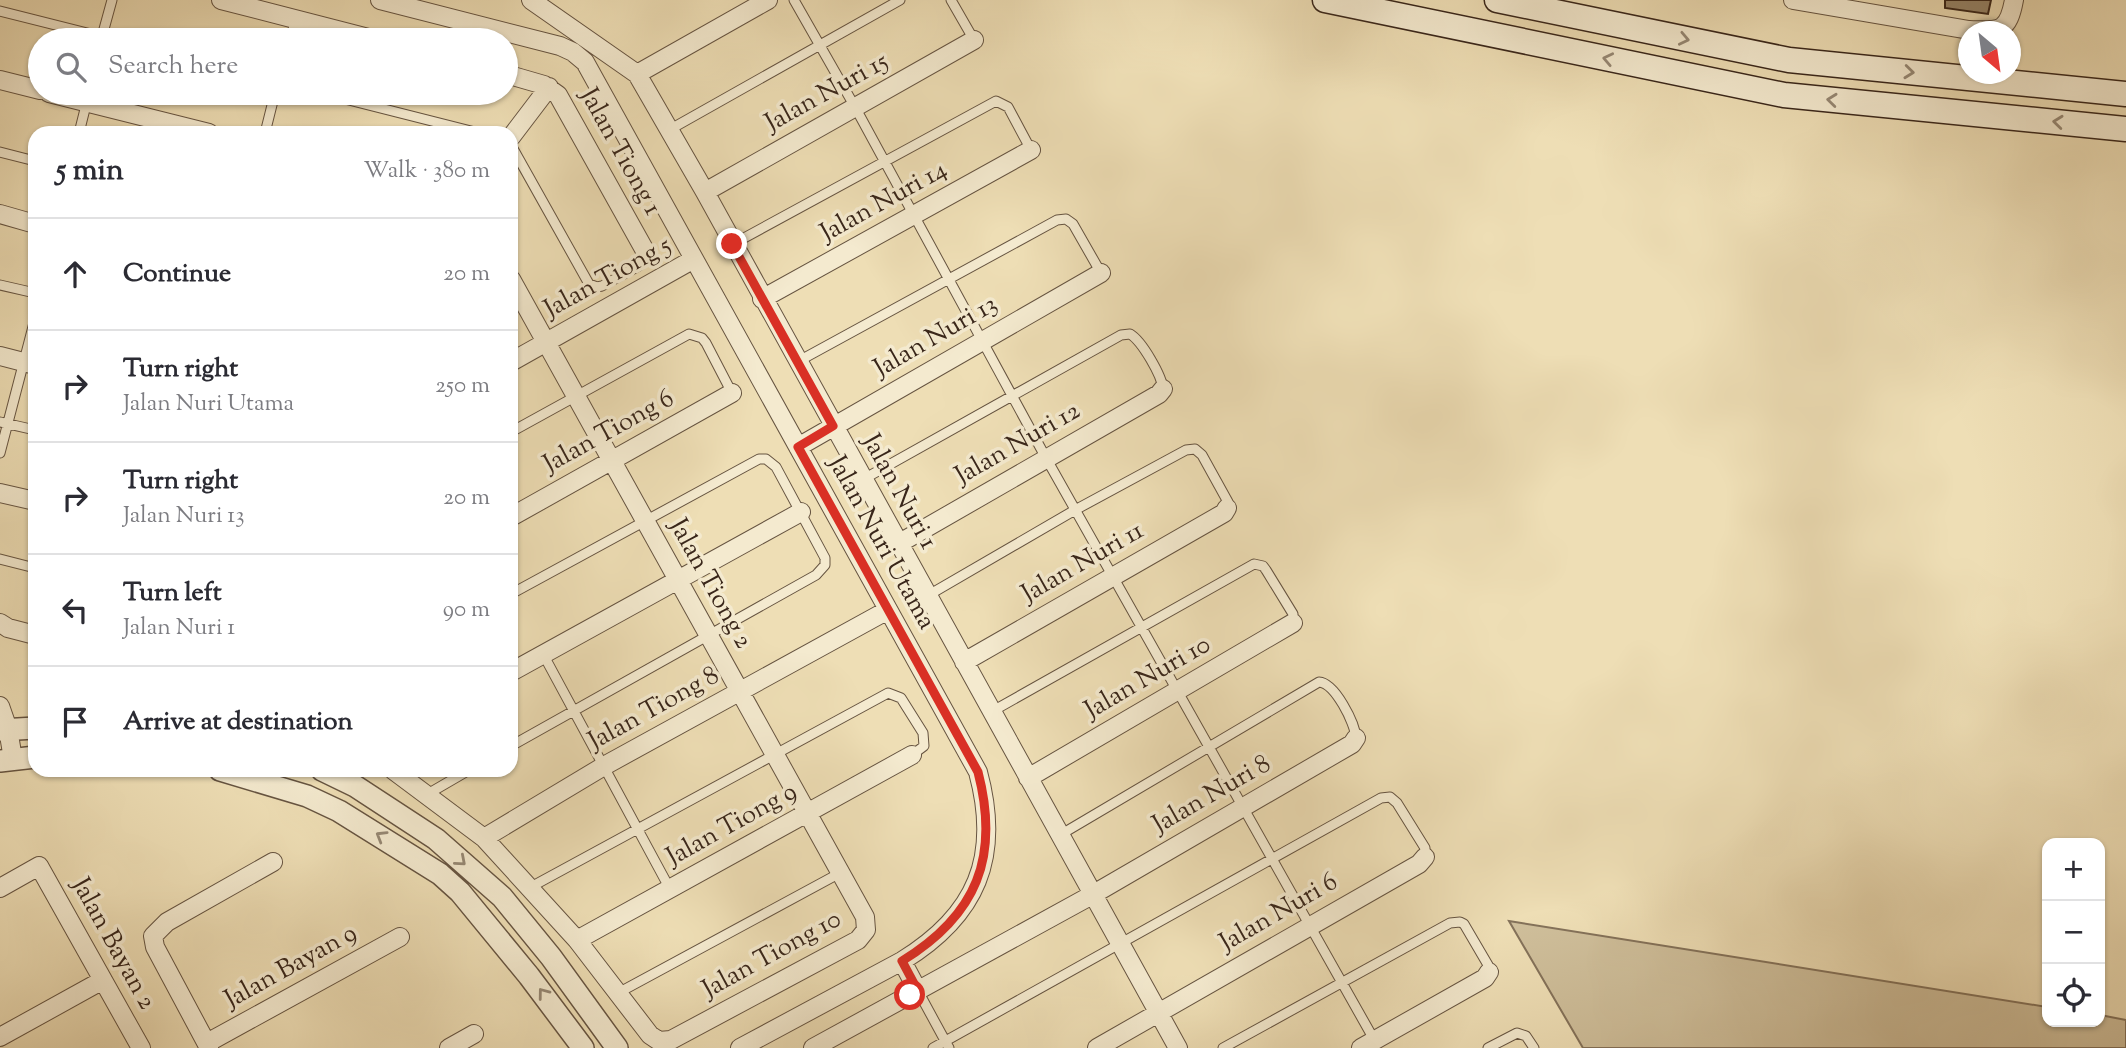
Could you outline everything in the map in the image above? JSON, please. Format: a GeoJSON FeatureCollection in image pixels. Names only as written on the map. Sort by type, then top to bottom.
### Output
{"type":"FeatureCollection","features":[{"type":"Feature","properties":{"kind":"main road"},"geometry":{"type":"LineString","coordinates":[[1325,0],[1784,95],[2126,129]]}},
{"type":"Feature","properties":{"kind":"main road"},"geometry":{"type":"LineString","coordinates":[[1497,0],[1789,60],[2126,94]]}},
{"type":"Feature","properties":{"kind":"street"},"geometry":{"type":"LineString","coordinates":[[221,0],[330,28]]}},
{"type":"Feature","properties":{"kind":"street","name":"Jalan Nuri Utama"},"geometry":{"type":"LineString","coordinates":[[380,0],[490,28]]}},
{"type":"Feature","properties":{"kind":"street","name":"Jalan Nuri 1"},"geometry":{"type":"LineString","coordinates":[[531,0],[637,74],[705,192],[1178,1048]]}},
{"type":"Feature","properties":{"kind":"street"},"geometry":{"type":"LineString","coordinates":[[637,74],[768,0]]}},
{"type":"Feature","properties":{"kind":"street"},"geometry":{"type":"LineString","coordinates":[[1793,0],[1969,30],[1992,31],[1998,31],[2007,24],[2013,5]]}},
{"type":"Feature","properties":{"kind":"street","name":"Jalan Nuri Utama"},"geometry":{"type":"LineString","coordinates":[[518,35],[560,46],[580,57],[589,69],[978,772],[986,802],[988,830],[984,857],[975,886],[960,912],[943,932],[902,961],[740,1048]]}},
{"type":"Feature","properties":{"kind":"street","name":"Jalan Nuri 15"},"geometry":{"type":"LineString","coordinates":[[705,192],[974,40]]}},
{"type":"Feature","properties":{"kind":"street","name":"Jalan Tiong 1"},"geometry":{"type":"LineString","coordinates":[[518,78],[550,87],[561,100],[644,249]]}},
{"type":"Feature","properties":{"kind":"street"},"geometry":{"type":"LineString","coordinates":[[0,80],[28,87]]}},
{"type":"Feature","properties":{"kind":"street"},"geometry":{"type":"LineString","coordinates":[[518,128],[550,87]]}},
{"type":"Feature","properties":{"kind":"street"},"geometry":{"type":"LineString","coordinates":[[115,105],[185,126]]}},
{"type":"Feature","properties":{"kind":"street","name":"Jalan Nuri 14"},"geometry":{"type":"LineString","coordinates":[[762,299],[1031,150]]}},
{"type":"Feature","properties":{"kind":"street"},"geometry":{"type":"LineString","coordinates":[[0,214],[28,223]]}},
{"type":"Feature","properties":{"kind":"street","name":"Jalan Tiong 5"},"geometry":{"type":"LineString","coordinates":[[518,358],[694,260]]}},
{"type":"Feature","properties":{"kind":"street","name":"Jalan Nuri 13"},"geometry":{"type":"LineString","coordinates":[[798,447],[1101,273]]}},
{"type":"Feature","properties":{"kind":"street","name":"Jalan Tiong 2"},"geometry":{"type":"LineString","coordinates":[[518,292],[864,915]]}},
{"type":"Feature","properties":{"kind":"street"},"geometry":{"type":"LineString","coordinates":[[0,356],[28,363]]}},
{"type":"Feature","properties":{"kind":"street","name":"Jalan Nuri 12"},"geometry":{"type":"LineString","coordinates":[[898,544],[1159,394],[1163,389]]}},
{"type":"Feature","properties":{"kind":"street","name":"Jalan Tiong 6"},"geometry":{"type":"LineString","coordinates":[[518,513],[732,393]]}},
{"type":"Feature","properties":{"kind":"street"},"geometry":{"type":"LineString","coordinates":[[0,493],[28,499]]}},
{"type":"Feature","properties":{"kind":"street","name":"Jalan Nuri 11"},"geometry":{"type":"LineString","coordinates":[[964,663],[1224,513],[1227,508]]}},
{"type":"Feature","properties":{"kind":"street"},"geometry":{"type":"LineString","coordinates":[[518,668],[800,512]]}},
{"type":"Feature","properties":{"kind":"street","name":"Jalan Tiong 8"},"geometry":{"type":"LineString","coordinates":[[484,838],[604,766],[888,610]]}},
{"type":"Feature","properties":{"kind":"street"},"geometry":{"type":"LineString","coordinates":[[0,623],[28,633]]}},
{"type":"Feature","properties":{"kind":"street","name":"Jalan Nuri 10"},"geometry":{"type":"LineString","coordinates":[[1028,778],[1293,623]]}},
{"type":"Feature","properties":{"kind":"street"},"geometry":{"type":"LineString","coordinates":[[0,706],[7,760],[28,758]]}},
{"type":"Feature","properties":{"kind":"street"},"geometry":{"type":"LineString","coordinates":[[4,729],[28,728]]}},
{"type":"Feature","properties":{"kind":"street","name":"Jalan Nuri 8"},"geometry":{"type":"LineString","coordinates":[[813,1048],[1092,895],[1352,744],[1356,738]]}},
{"type":"Feature","properties":{"kind":"street","name":"Jalan Tiong 9"},"geometry":{"type":"LineString","coordinates":[[577,940],[912,755]]}},
{"type":"Feature","properties":{"kind":"street"},"geometry":{"type":"LineString","coordinates":[[243,777],[318,800],[440,874],[460,892],[530,976],[583,1048]]}},
{"type":"Feature","properties":{"kind":"street"},"geometry":{"type":"LineString","coordinates":[[336,777],[355,786],[436,839],[502,897],[551,957],[617,1048]]}},
{"type":"Feature","properties":{"kind":"street"},"geometry":{"type":"LineString","coordinates":[[402,777],[484,838],[577,940],[618,993]]}},
{"type":"Feature","properties":{"kind":"street","name":"Jalan Nuri 6"},"geometry":{"type":"LineString","coordinates":[[1097,1048],[1419,864],[1425,857]]}},
{"type":"Feature","properties":{"kind":"street"},"geometry":{"type":"LineString","coordinates":[[208,1046],[155,947],[153,936],[167,922],[274,862]]}},
{"type":"Feature","properties":{"kind":"street","name":"Jalan Bayan 2"},"geometry":{"type":"LineString","coordinates":[[0,888],[39,866],[141,1048]]}},
{"type":"Feature","properties":{"kind":"street","name":"Jalan Tiong 10"},"geometry":{"type":"LineString","coordinates":[[618,993],[654,1039],[665,1041],[858,940],[866,930],[864,915]]}},
{"type":"Feature","properties":{"kind":"street","name":"Jalan Bayan 9"},"geometry":{"type":"LineString","coordinates":[[208,1046],[400,937]]}},
{"type":"Feature","properties":{"kind":"street"},"geometry":{"type":"LineString","coordinates":[[902,961],[918,991]]}},
{"type":"Feature","properties":{"kind":"street"},"geometry":{"type":"LineString","coordinates":[[1371,1046],[1485,978],[1489,972]]}},
{"type":"Feature","properties":{"kind":"street"},"geometry":{"type":"LineString","coordinates":[[0,1037],[103,980]]}},
{"type":"Feature","properties":{"kind":"street"},"geometry":{"type":"LineString","coordinates":[[449,1048],[474,1034]]}},
{"type":"Feature","properties":{"kind":"lane"},"geometry":{"type":"LineString","coordinates":[[105,28],[112,0]]}},
{"type":"Feature","properties":{"kind":"lane"},"geometry":{"type":"LineString","coordinates":[[794,0],[1046,458],[1342,983],[1371,1046]]}},
{"type":"Feature","properties":{"kind":"lane"},"geometry":{"type":"LineString","coordinates":[[669,130],[900,0]]}},
{"type":"Feature","properties":{"kind":"lane"},"geometry":{"type":"LineString","coordinates":[[951,0],[974,40]]}},
{"type":"Feature","properties":{"kind":"lane"},"geometry":{"type":"LineString","coordinates":[[0,11],[64,28]]}},
{"type":"Feature","properties":{"kind":"lane"},"geometry":{"type":"LineString","coordinates":[[293,28],[296,19]]}},
{"type":"Feature","properties":{"kind":"lane"},"geometry":{"type":"LineString","coordinates":[[732,244],[996,101],[1007,107],[1031,150]]}},
{"type":"Feature","properties":{"kind":"lane"},"geometry":{"type":"LineString","coordinates":[[81,126],[86,105]]}},
{"type":"Feature","properties":{"kind":"lane"},"geometry":{"type":"LineString","coordinates":[[267,126],[272,105]]}},
{"type":"Feature","properties":{"kind":"lane"},"geometry":{"type":"LineString","coordinates":[[369,105],[452,126]]}},
{"type":"Feature","properties":{"kind":"lane"},"geometry":{"type":"LineString","coordinates":[[0,152],[28,158]]}},
{"type":"Feature","properties":{"kind":"lane"},"geometry":{"type":"LineString","coordinates":[[518,157],[589,284],[602,286],[639,266],[645,258],[644,249]]}},
{"type":"Feature","properties":{"kind":"lane"},"geometry":{"type":"LineString","coordinates":[[797,362],[1061,218],[1073,224],[1101,273]]}},
{"type":"Feature","properties":{"kind":"lane"},"geometry":{"type":"LineString","coordinates":[[0,285],[28,291]]}},
{"type":"Feature","properties":{"kind":"lane"},"geometry":{"type":"LineString","coordinates":[[518,428],[689,334],[696,334],[706,343],[732,393]]}},
{"type":"Feature","properties":{"kind":"lane"},"geometry":{"type":"LineString","coordinates":[[862,480],[1126,334],[1138,340],[1163,381],[1163,389]]}},
{"type":"Feature","properties":{"kind":"lane"},"geometry":{"type":"LineString","coordinates":[[0,453],[4,422],[28,365]]}},
{"type":"Feature","properties":{"kind":"lane"},"geometry":{"type":"LineString","coordinates":[[4,422],[28,428]]}},
{"type":"Feature","properties":{"kind":"lane"},"geometry":{"type":"LineString","coordinates":[[927,596],[1075,510],[1191,449],[1202,455],[1228,502],[1227,508]]}},
{"type":"Feature","properties":{"kind":"lane"},"geometry":{"type":"LineString","coordinates":[[518,590],[759,459],[766,459],[776,467],[823,552],[825,565],[821,571],[709,636],[518,742]]}},
{"type":"Feature","properties":{"kind":"lane"},"geometry":{"type":"LineString","coordinates":[[0,559],[28,566]]}},
{"type":"Feature","properties":{"kind":"lane"},"geometry":{"type":"LineString","coordinates":[[991,712],[1254,564],[1264,566],[1293,614],[1293,623]]}},
{"type":"Feature","properties":{"kind":"lane"},"geometry":{"type":"LineString","coordinates":[[543,654],[670,889]]}},
{"type":"Feature","properties":{"kind":"lane"},"geometry":{"type":"LineString","coordinates":[[1059,835],[1319,682],[1332,687],[1356,728],[1356,738]]}},
{"type":"Feature","properties":{"kind":"lane"},"geometry":{"type":"LineString","coordinates":[[529,888],[888,694],[901,698],[923,733],[924,746],[912,755]]}},
{"type":"Feature","properties":{"kind":"lane"},"geometry":{"type":"LineString","coordinates":[[426,795],[457,777]]}},
{"type":"Feature","properties":{"kind":"lane"},"geometry":{"type":"LineString","coordinates":[[933,1048],[947,1045],[1119,943],[1385,797],[1390,797],[1397,803],[1425,848],[1425,857]]}},
{"type":"Feature","properties":{"kind":"lane"},"geometry":{"type":"LineString","coordinates":[[618,993],[840,873]]}},
{"type":"Feature","properties":{"kind":"lane"},"geometry":{"type":"LineString","coordinates":[[1223,1048],[1455,922],[1460,922],[1467,928],[1488,965],[1489,972]]}},
{"type":"Feature","properties":{"kind":"lane"},"geometry":{"type":"LineString","coordinates":[[918,991],[947,1045]]}},
{"type":"Feature","properties":{"kind":"lane"},"geometry":{"type":"LineString","coordinates":[[1488,1048],[1517,1033],[1526,1036],[1534,1048]]}},
{"type":"Feature","properties":{"kind":"shaded area"},"geometry":{"type":"Polygon","coordinates":[[[1509,921],[2042,1006],[2042,1027],[2105,1027],[2105,1016],[2126,1020],[2126,1048],[1583,1048],[1509,921]]]}},
{"type":"Feature","properties":{"kind":"building"},"geometry":{"type":"Polygon","coordinates":[[[1945,0],[1991,0],[1988,14],[1945,8],[1945,0]]]}},
{"type":"Feature","properties":{"kind":"route"},"geometry":{"type":"LineString","coordinates":[[732,244],[833,426],[798,447],[978,772],[986,802],[988,830],[984,857],[975,886],[960,912],[943,932],[902,961],[918,991],[910,995]]}}]}
